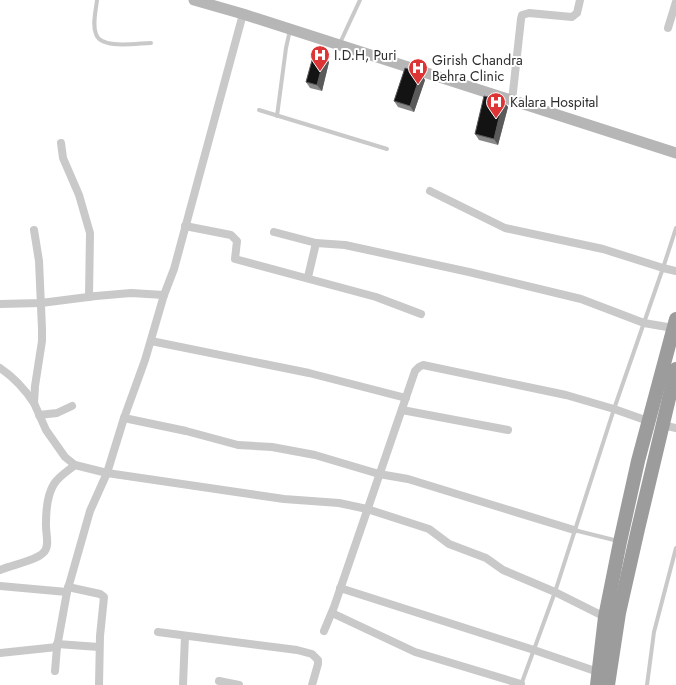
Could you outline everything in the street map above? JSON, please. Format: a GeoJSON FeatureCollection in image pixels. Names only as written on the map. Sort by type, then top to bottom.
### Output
{"type":"FeatureCollection","features":[{"type":"Feature","properties":{"kind":"highway"},"geometry":{"type":"LineString","coordinates":[[597,679],[605,617],[620,542],[638,461],[674,324]]}},
{"type":"Feature","properties":{"kind":"highway"},"geometry":{"type":"LineString","coordinates":[[608,685],[619,614],[676,369]]}},
{"type":"Feature","properties":{"kind":"main road"},"geometry":{"type":"LineString","coordinates":[[194,0],[243,14],[676,153]]}},
{"type":"Feature","properties":{"kind":"street"},"geometry":{"type":"LineString","coordinates":[[512,101],[522,16],[529,13],[572,17],[577,13],[580,0]]}},
{"type":"Feature","properties":{"kind":"street"},"geometry":{"type":"LineString","coordinates":[[668,28],[676,2]]}},
{"type":"Feature","properties":{"kind":"street"},"geometry":{"type":"LineString","coordinates":[[55,670],[57,645],[68,589],[90,511],[107,473],[124,418],[145,360],[164,295],[174,269],[243,14]]}},
{"type":"Feature","properties":{"kind":"street"},"geometry":{"type":"LineString","coordinates":[[61,143],[63,158],[79,195],[90,233],[89,297]]}},
{"type":"Feature","properties":{"kind":"street"},"geometry":{"type":"LineString","coordinates":[[430,191],[505,228],[604,249],[676,271]]}},
{"type":"Feature","properties":{"kind":"street"},"geometry":{"type":"LineString","coordinates":[[185,226],[231,234],[237,241],[235,259],[376,297],[421,314]]}},
{"type":"Feature","properties":{"kind":"street"},"geometry":{"type":"LineString","coordinates":[[34,230],[39,261],[42,303],[42,341],[34,403]]}},
{"type":"Feature","properties":{"kind":"street"},"geometry":{"type":"LineString","coordinates":[[274,232],[316,243],[345,245],[373,250],[559,294],[581,300],[644,323],[674,324]]}},
{"type":"Feature","properties":{"kind":"street"},"geometry":{"type":"LineString","coordinates":[[308,278],[316,243]]}},
{"type":"Feature","properties":{"kind":"street"},"geometry":{"type":"LineString","coordinates":[[0,304],[42,303],[131,293],[164,295]]}},
{"type":"Feature","properties":{"kind":"street"},"geometry":{"type":"LineString","coordinates":[[151,341],[310,373],[406,398]]}},
{"type":"Feature","properties":{"kind":"street"},"geometry":{"type":"LineString","coordinates":[[324,631],[332,612],[415,371],[422,365],[566,395],[648,421]]}},
{"type":"Feature","properties":{"kind":"street"},"geometry":{"type":"LineString","coordinates":[[0,368],[14,377],[25,389],[34,403],[46,430],[57,447],[65,457],[75,465],[107,473],[284,499],[339,503],[367,509],[429,529],[449,544],[486,558],[503,570],[555,592],[605,617]]}},
{"type":"Feature","properties":{"kind":"street"},"geometry":{"type":"LineString","coordinates":[[39,415],[57,413],[72,406]]}},
{"type":"Feature","properties":{"kind":"street"},"geometry":{"type":"LineString","coordinates":[[402,410],[508,430]]}},
{"type":"Feature","properties":{"kind":"street"},"geometry":{"type":"LineString","coordinates":[[124,418],[186,431],[238,445],[272,447],[315,455],[379,474],[408,479],[574,530]]}},
{"type":"Feature","properties":{"kind":"street"},"geometry":{"type":"LineString","coordinates":[[662,425],[676,428]]}},
{"type":"Feature","properties":{"kind":"street"},"geometry":{"type":"LineString","coordinates":[[0,570],[37,557],[45,551],[47,547],[47,509],[51,491],[60,477],[75,465]]}},
{"type":"Feature","properties":{"kind":"street"},"geometry":{"type":"LineString","coordinates":[[0,586],[68,589],[100,594],[104,597],[99,647],[99,685]]}},
{"type":"Feature","properties":{"kind":"street"},"geometry":{"type":"LineString","coordinates":[[340,588],[534,650],[597,679]]}},
{"type":"Feature","properties":{"kind":"street"},"geometry":{"type":"LineString","coordinates":[[332,612],[415,652],[521,684]]}},
{"type":"Feature","properties":{"kind":"street"},"geometry":{"type":"LineString","coordinates":[[158,632],[297,650],[312,654],[318,660],[312,685]]}},
{"type":"Feature","properties":{"kind":"street"},"geometry":{"type":"LineString","coordinates":[[183,685],[185,636]]}},
{"type":"Feature","properties":{"kind":"street"},"geometry":{"type":"LineString","coordinates":[[0,652],[57,645],[99,647]]}},
{"type":"Feature","properties":{"kind":"street"},"geometry":{"type":"LineString","coordinates":[[219,681],[239,685]]}},
{"type":"Feature","properties":{"kind":"lane"},"geometry":{"type":"LineString","coordinates":[[97,0],[95,29],[96,35],[100,41],[108,44],[151,43]]}},
{"type":"Feature","properties":{"kind":"lane"},"geometry":{"type":"LineString","coordinates":[[339,45],[360,0]]}},
{"type":"Feature","properties":{"kind":"lane"},"geometry":{"type":"LineString","coordinates":[[277,116],[286,48],[290,30]]}},
{"type":"Feature","properties":{"kind":"lane"},"geometry":{"type":"LineString","coordinates":[[259,110],[387,149]]}},
{"type":"Feature","properties":{"kind":"lane"},"geometry":{"type":"LineString","coordinates":[[521,684],[555,592],[614,409],[676,228]]}},
{"type":"Feature","properties":{"kind":"lane"},"geometry":{"type":"LineString","coordinates":[[574,530],[620,542]]}},
{"type":"Feature","properties":{"kind":"lane"},"geometry":{"type":"LineString","coordinates":[[648,685],[654,632],[676,548]]}},
{"type":"Feature","properties":{"kind":"building"},"geometry":{"type":"Polygon","coordinates":[[[314,53],[325,55],[317,85],[306,82],[314,53]]]}},
{"type":"Feature","properties":{"kind":"building"},"geometry":{"type":"Polygon","coordinates":[[[405,68],[421,73],[410,106],[394,101],[405,68]]]}},
{"type":"Feature","properties":{"kind":"building"},"geometry":{"type":"Polygon","coordinates":[[[484,96],[503,101],[494,139],[475,134],[484,96]]]}},
{"type":"Feature","properties":{"kind":"place","name":"I.D.H, Puri"},"geometry":{"type":"Point","coordinates":[320,72]}},
{"type":"Feature","properties":{"kind":"place","name":"Girish Chandra Behra Clinic"},"geometry":{"type":"Point","coordinates":[418,85]}},
{"type":"Feature","properties":{"kind":"place","name":"Kalara Hospital"},"geometry":{"type":"Point","coordinates":[496,119]}}]}
